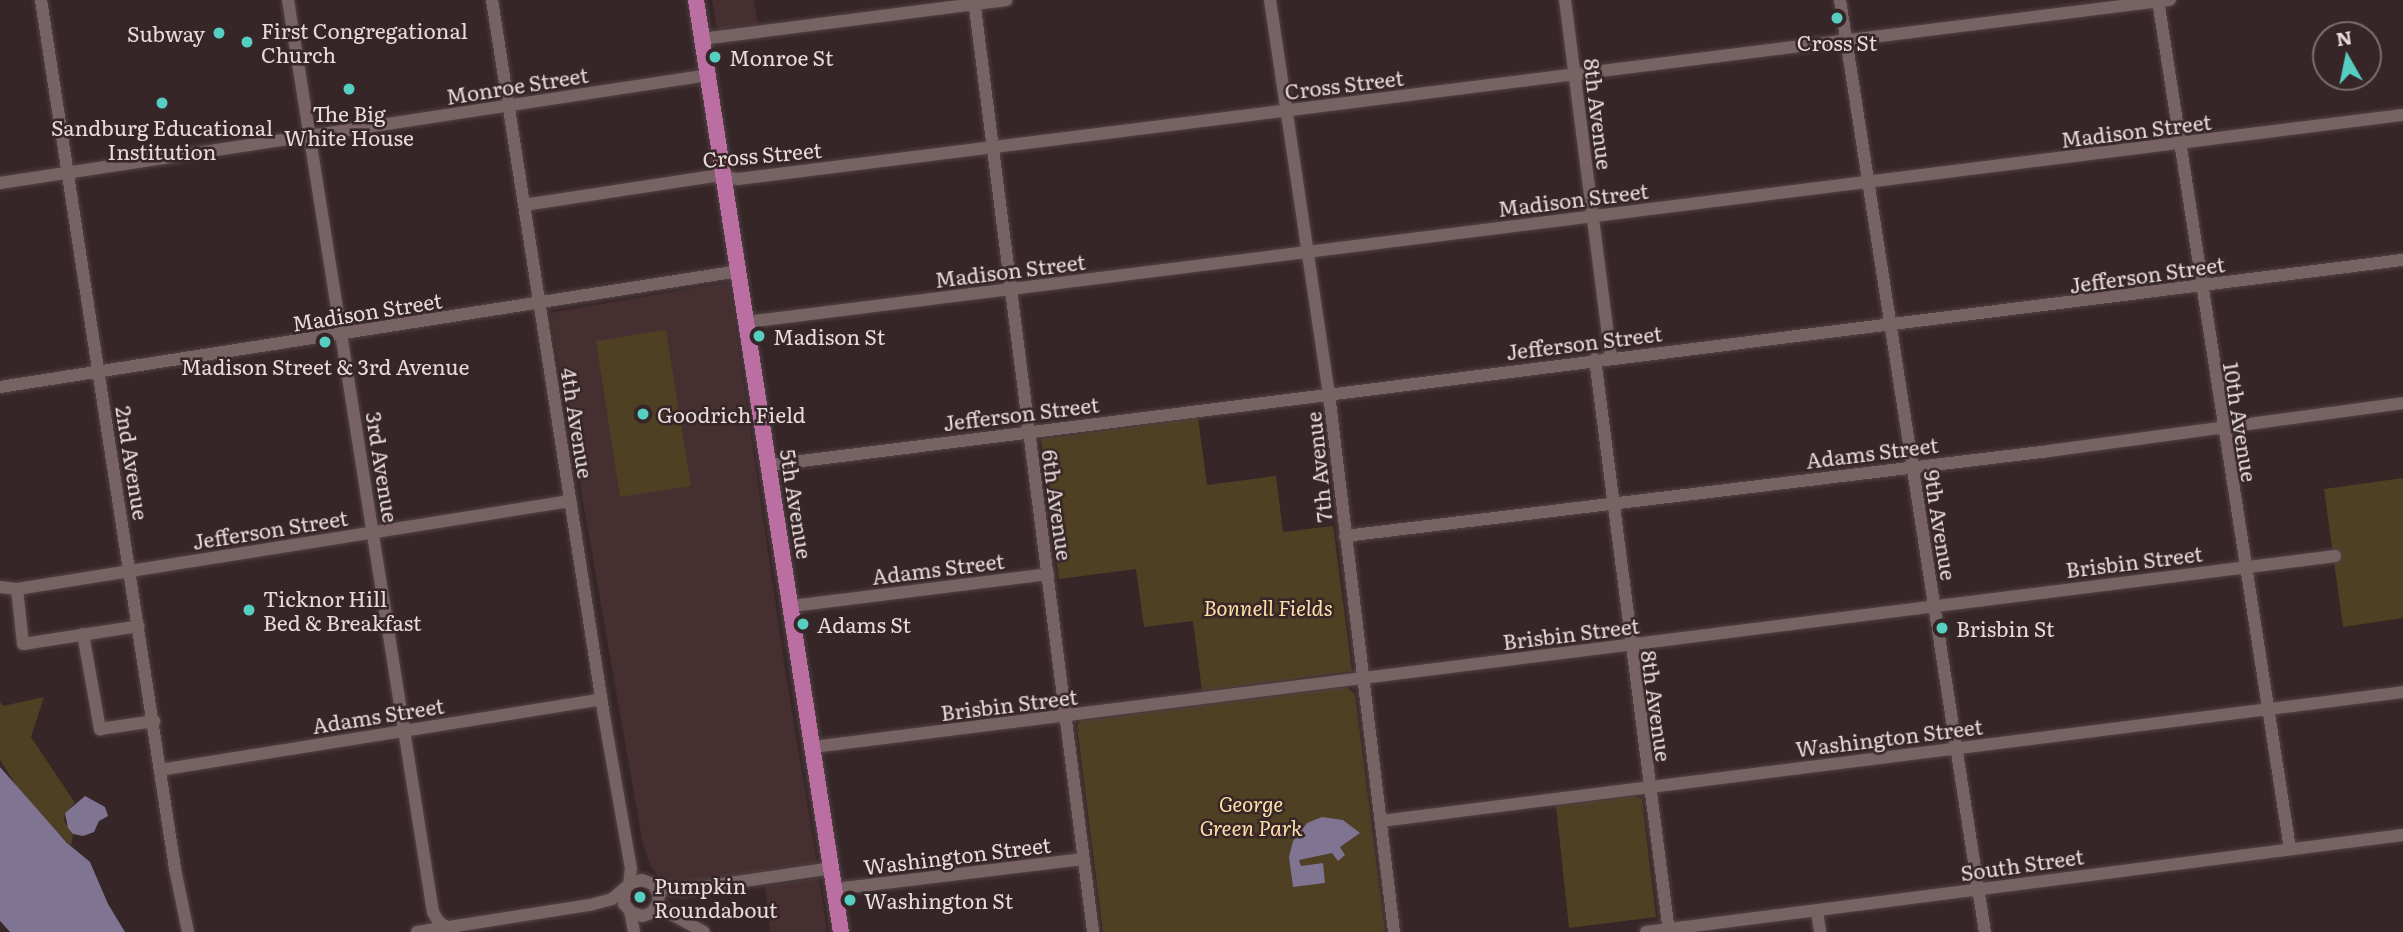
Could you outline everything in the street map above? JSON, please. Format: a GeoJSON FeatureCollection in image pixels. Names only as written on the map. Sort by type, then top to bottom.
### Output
{"type":"FeatureCollection","features":[{"type":"Feature","properties":{"kind":"main road","name":"5th Avenue"},"geometry":{"type":"LineString","coordinates":[[696,0],[841,932]]}},
{"type":"Feature","properties":{"kind":"street","name":"2nd Avenue"},"geometry":{"type":"LineString","coordinates":[[41,0],[160,770],[188,932]]}},
{"type":"Feature","properties":{"kind":"street","name":"3rd Avenue"},"geometry":{"type":"LineString","coordinates":[[289,0],[433,912],[450,930]]}},
{"type":"Feature","properties":{"kind":"street","name":"4th Avenue"},"geometry":{"type":"LineString","coordinates":[[492,0],[601,699],[632,878],[627,888]]}},
{"type":"Feature","properties":{"kind":"street"},"geometry":{"type":"LineString","coordinates":[[702,39],[974,2],[1007,0]]}},
{"type":"Feature","properties":{"kind":"street","name":"7th Avenue"},"geometry":{"type":"LineString","coordinates":[[1270,0],[1329,394],[1394,932]]}},
{"type":"Feature","properties":{"kind":"street","name":"8th Avenue"},"geometry":{"type":"LineString","coordinates":[[1565,0],[1611,357]]}},
{"type":"Feature","properties":{"kind":"street","name":"9th Avenue"},"geometry":{"type":"LineString","coordinates":[[1840,0],[1984,932]]}},
{"type":"Feature","properties":{"kind":"street","name":"Cross Street"},"geometry":{"type":"LineString","coordinates":[[524,205],[714,176],[738,179],[2162,1]]}},
{"type":"Feature","properties":{"kind":"street","name":"10th Avenue"},"geometry":{"type":"LineString","coordinates":[[2162,1],[2179,145],[2200,286],[2270,710],[2290,849]]}},
{"type":"Feature","properties":{"kind":"street","name":"6th Avenue"},"geometry":{"type":"LineString","coordinates":[[974,2],[1093,932]]}},
{"type":"Feature","properties":{"kind":"street","name":"Monroe Street"},"geometry":{"type":"LineString","coordinates":[[0,183],[708,75]]}},
{"type":"Feature","properties":{"kind":"street","name":"Madison Street"},"geometry":{"type":"LineString","coordinates":[[747,322],[2403,115]]}},
{"type":"Feature","properties":{"kind":"street","name":"Jefferson Street"},"geometry":{"type":"LineString","coordinates":[[770,465],[1595,359],[2403,260]]}},
{"type":"Feature","properties":{"kind":"street","name":"Madison Street"},"geometry":{"type":"LineString","coordinates":[[0,387],[739,271]]}},
{"type":"Feature","properties":{"kind":"street","name":"8th Avenue"},"geometry":{"type":"LineString","coordinates":[[1595,359],[1669,931]]}},
{"type":"Feature","properties":{"kind":"street","name":"Adams Street"},"geometry":{"type":"LineString","coordinates":[[1345,536],[2222,428],[2403,403]]}},
{"type":"Feature","properties":{"kind":"street","name":"Jefferson Street"},"geometry":{"type":"LineString","coordinates":[[0,587],[17,589],[131,572],[570,501]]}},
{"type":"Feature","properties":{"kind":"street","name":"Brisbin Street"},"geometry":{"type":"LineString","coordinates":[[813,747],[2335,556]]}},
{"type":"Feature","properties":{"kind":"street","name":"Adams Street"},"geometry":{"type":"LineString","coordinates":[[792,606],[1048,574]]}},
{"type":"Feature","properties":{"kind":"street"},"geometry":{"type":"LineString","coordinates":[[17,589],[23,644],[139,626]]}},
{"type":"Feature","properties":{"kind":"street"},"geometry":{"type":"LineString","coordinates":[[83,635],[100,729],[154,721]]}},
{"type":"Feature","properties":{"kind":"street","name":"Washington Street"},"geometry":{"type":"LineString","coordinates":[[1381,821],[2403,692]]}},
{"type":"Feature","properties":{"kind":"street","name":"Adams Street"},"geometry":{"type":"LineString","coordinates":[[160,770],[601,699]]}},
{"type":"Feature","properties":{"kind":"street","name":"South Street"},"geometry":{"type":"LineString","coordinates":[[1646,932],[2403,835]]}},
{"type":"Feature","properties":{"kind":"street","name":"4th Avenue"},"geometry":{"type":"LineString","coordinates":[[628,852],[654,888],[688,916],[691,923]]}},
{"type":"Feature","properties":{"kind":"street","name":"Washington Street"},"geometry":{"type":"LineString","coordinates":[[835,889],[1083,859]]}},
{"type":"Feature","properties":{"kind":"street"},"geometry":{"type":"LineString","coordinates":[[416,932],[450,930],[590,905],[612,899],[636,881],[654,888],[682,890],[832,868]]}},
{"type":"Feature","properties":{"kind":"street"},"geometry":{"type":"LineString","coordinates":[[627,888],[623,898],[634,932]]}},
{"type":"Feature","properties":{"kind":"street"},"geometry":{"type":"LineString","coordinates":[[641,932],[648,914],[657,906],[654,888]]}},
{"type":"Feature","properties":{"kind":"street"},"geometry":{"type":"LineString","coordinates":[[590,905],[648,914],[668,912],[704,932]]}},
{"type":"Feature","properties":{"kind":"street"},"geometry":{"type":"LineString","coordinates":[[1817,912],[1820,932]]}},
{"type":"Feature","properties":{"kind":"shaded area"},"geometry":{"type":"Polygon","coordinates":[[[712,0],[754,0],[758,24],[717,30],[712,0]]]}},
{"type":"Feature","properties":{"kind":"shaded area"},"geometry":{"type":"Polygon","coordinates":[[[729,282],[784,663],[817,863],[674,884],[673,880],[662,881],[650,865],[643,845],[550,313],[729,282]]]}},
{"type":"Feature","properties":{"kind":"shaded area"},"geometry":{"type":"Polygon","coordinates":[[[0,767],[67,843],[90,862],[108,904],[125,932],[10,932],[0,921],[0,767]]]}},
{"type":"Feature","properties":{"kind":"shaded area"},"geometry":{"type":"Polygon","coordinates":[[[85,796],[105,807],[108,816],[99,821],[94,832],[83,836],[73,834],[68,828],[65,813],[85,796]]]}},
{"type":"Feature","properties":{"kind":"shaded area"},"geometry":{"type":"Polygon","coordinates":[[[1322,817],[1343,820],[1360,833],[1340,847],[1345,855],[1338,861],[1332,853],[1299,860],[1301,866],[1323,863],[1325,883],[1293,887],[1289,857],[1293,841],[1307,823],[1322,817]]]}},
{"type":"Feature","properties":{"kind":"shaded area"},"geometry":{"type":"Polygon","coordinates":[[[819,878],[827,932],[770,932],[765,886],[819,878]]]}},
{"type":"Feature","properties":{"kind":"green space","name":"Goodrich Field"},"geometry":{"type":"Polygon","coordinates":[[[666,330],[691,486],[620,497],[596,341],[666,330]]]}},
{"type":"Feature","properties":{"kind":"green space","name":"Bonnell Fields"},"geometry":{"type":"Polygon","coordinates":[[[1198,418],[1207,485],[1276,476],[1283,532],[1333,526],[1352,671],[1202,691],[1193,621],[1144,627],[1136,569],[1059,579],[1041,439],[1198,418]]]}},
{"type":"Feature","properties":{"kind":"green space"},"geometry":{"type":"Polygon","coordinates":[[[2403,478],[2403,618],[2343,627],[2324,489],[2403,478]]]}},
{"type":"Feature","properties":{"kind":"green space","name":"George Green Park"},"geometry":{"type":"Polygon","coordinates":[[[1346,687],[1355,694],[1385,932],[1103,932],[1077,726],[1080,721],[1346,687]]]}},
{"type":"Feature","properties":{"kind":"green space"},"geometry":{"type":"Polygon","coordinates":[[[44,697],[31,737],[75,803],[65,813],[64,821],[73,834],[71,846],[22,795],[0,760],[0,702],[3,706],[44,697]]]}},
{"type":"Feature","properties":{"kind":"green space"},"geometry":{"type":"Polygon","coordinates":[[[1635,796],[1642,799],[1656,917],[1569,928],[1556,806],[1635,796]]]}},
{"type":"Feature","properties":{"kind":"place","name":"Cross St"},"geometry":{"type":"Point","coordinates":[1837,18]}},
{"type":"Feature","properties":{"kind":"place","name":"Subway"},"geometry":{"type":"Point","coordinates":[219,33]}},
{"type":"Feature","properties":{"kind":"place","name":"First Congregational Church"},"geometry":{"type":"Point","coordinates":[247,42]}},
{"type":"Feature","properties":{"kind":"place","name":"Monroe St"},"geometry":{"type":"Point","coordinates":[715,57]}},
{"type":"Feature","properties":{"kind":"place","name":"The Big White House"},"geometry":{"type":"Point","coordinates":[349,89]}},
{"type":"Feature","properties":{"kind":"place","name":"Sandburg Educational Institution"},"geometry":{"type":"Point","coordinates":[162,103]}},
{"type":"Feature","properties":{"kind":"place","name":"Madison St"},"geometry":{"type":"Point","coordinates":[759,336]}},
{"type":"Feature","properties":{"kind":"place","name":"Madison Street & 3rd Avenue"},"geometry":{"type":"Point","coordinates":[325,342]}},
{"type":"Feature","properties":{"kind":"place","name":"Goodrich Field"},"geometry":{"type":"Point","coordinates":[643,414]}},
{"type":"Feature","properties":{"kind":"place","name":"Ticknor Hill Bed & Breakfast"},"geometry":{"type":"Point","coordinates":[249,610]}},
{"type":"Feature","properties":{"kind":"place","name":"Adams St"},"geometry":{"type":"Point","coordinates":[803,624]}},
{"type":"Feature","properties":{"kind":"place","name":"Brisbin St"},"geometry":{"type":"Point","coordinates":[1942,628]}},
{"type":"Feature","properties":{"kind":"place","name":"Pumpkin Roundabout"},"geometry":{"type":"Point","coordinates":[640,897]}},
{"type":"Feature","properties":{"kind":"place","name":"Washington St"},"geometry":{"type":"Point","coordinates":[850,900]}}]}
